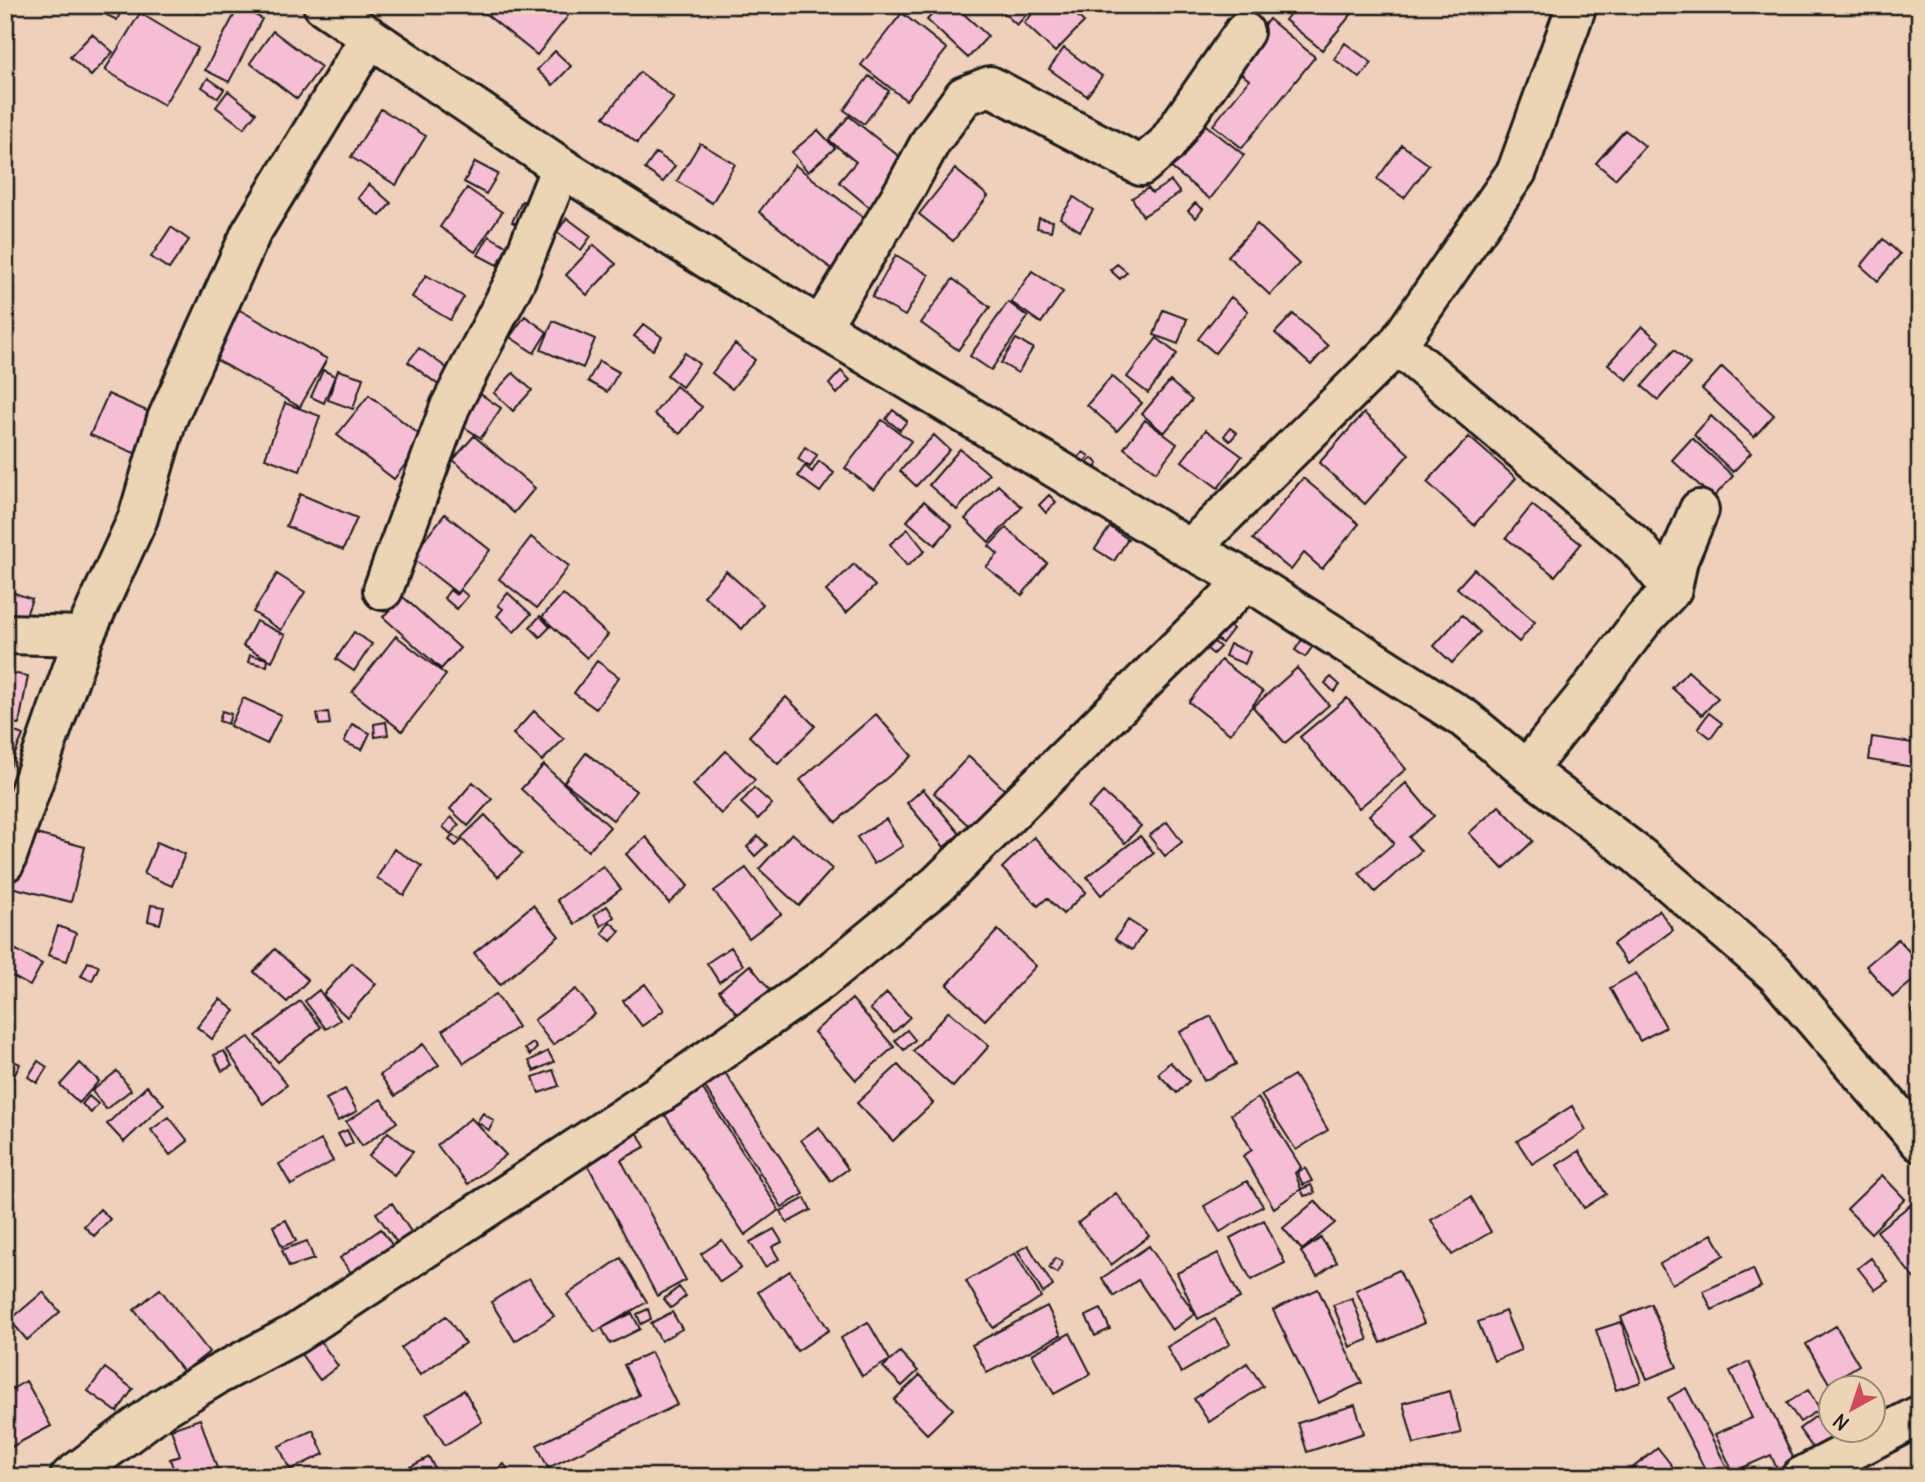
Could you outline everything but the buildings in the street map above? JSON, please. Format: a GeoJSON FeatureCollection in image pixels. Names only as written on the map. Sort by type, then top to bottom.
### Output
{"type":"FeatureCollection","features":[{"type":"Feature","properties":{"kind":"street"},"geometry":{"type":"LineString","coordinates":[[323,5],[561,167],[714,263],[1190,549],[1247,580],[1465,719],[1526,770],[1639,856],[1775,973],[1920,1142]]}},
{"type":"Feature","properties":{"kind":"street"},"geometry":{"type":"LineString","coordinates":[[1190,549],[1397,345],[1517,171],[1572,18]]}},
{"type":"Feature","properties":{"kind":"street"},"geometry":{"type":"LineString","coordinates":[[821,326],[904,191],[931,141],[964,96],[990,86],[1140,166],[1166,145],[1244,33]]}},
{"type":"Feature","properties":{"kind":"street"},"geometry":{"type":"LineString","coordinates":[[5,862],[84,636],[138,518],[167,419],[251,233],[370,37]]}},
{"type":"Feature","properties":{"kind":"street"},"geometry":{"type":"LineString","coordinates":[[383,590],[450,407],[516,279],[561,167]]}},
{"type":"Feature","properties":{"kind":"street"},"geometry":{"type":"LineString","coordinates":[[1397,345],[1636,546],[1672,589]]}},
{"type":"Feature","properties":{"kind":"street"},"geometry":{"type":"LineString","coordinates":[[1526,770],[1643,620],[1672,589],[1678,560],[1699,510]]}},
{"type":"Feature","properties":{"kind":"street"},"geometry":{"type":"LineString","coordinates":[[70,1477],[161,1409],[215,1376],[295,1335],[668,1088],[821,980],[938,884],[1247,580]]}},
{"type":"Feature","properties":{"kind":"street"},"geometry":{"type":"LineString","coordinates":[[5,634],[84,636]]}},
{"type":"Feature","properties":{"kind":"street"},"geometry":{"type":"LineString","coordinates":[[1801,1477],[1920,1415]]}}]}
